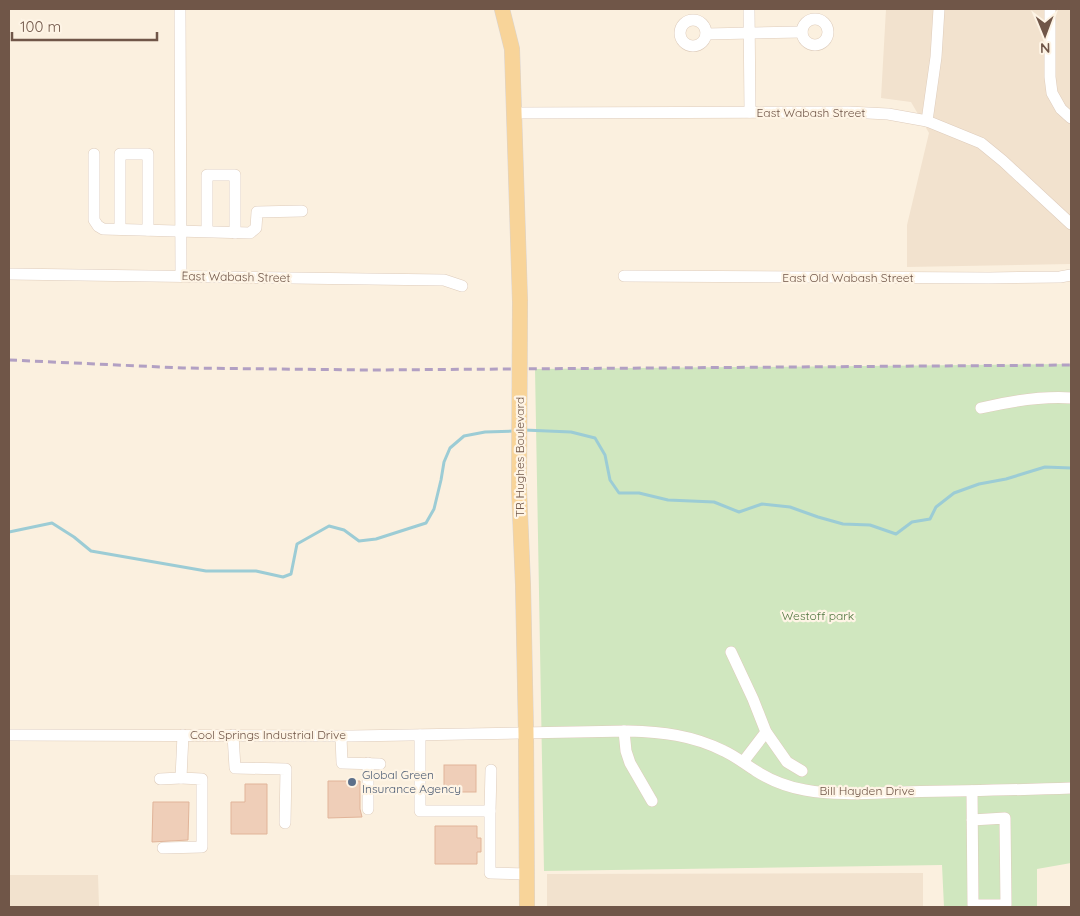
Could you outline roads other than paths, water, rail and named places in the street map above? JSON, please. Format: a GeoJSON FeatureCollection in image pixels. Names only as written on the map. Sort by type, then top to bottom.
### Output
{"type":"FeatureCollection","features":[{"type":"Feature","properties":{"kind":"main road","name":"TR Hughes Boulevard"},"geometry":{"type":"LineString","coordinates":[[502,9],[512,49],[515,113],[520,301],[519,488],[526,733],[527,907]]}},
{"type":"Feature","properties":{"kind":"street"},"geometry":{"type":"LineString","coordinates":[[180,9],[181,276]]}},
{"type":"Feature","properties":{"kind":"street"},"geometry":{"type":"LineString","coordinates":[[749,9],[750,112]]}},
{"type":"Feature","properties":{"kind":"street"},"geometry":{"type":"LineString","coordinates":[[927,121],[936,57],[939,9]]}},
{"type":"Feature","properties":{"kind":"street"},"geometry":{"type":"LineString","coordinates":[[1050,9],[1050,77],[1052,94],[1071,118]]}},
{"type":"Feature","properties":{"kind":"street"},"geometry":{"type":"LineString","coordinates":[[706,34],[802,32]]}},
{"type":"Feature","properties":{"kind":"street","name":"East Wabash Street"},"geometry":{"type":"LineString","coordinates":[[515,113],[848,112],[888,114],[927,121],[981,143],[1004,161],[1071,224]]}},
{"type":"Feature","properties":{"kind":"street"},"geometry":{"type":"LineString","coordinates":[[94,154],[94,220],[103,229],[250,233],[256,228],[257,212],[302,211]]}},
{"type":"Feature","properties":{"kind":"street"},"geometry":{"type":"LineString","coordinates":[[120,229],[120,154],[148,154],[148,230]]}},
{"type":"Feature","properties":{"kind":"street"},"geometry":{"type":"LineString","coordinates":[[207,232],[206,176],[235,175],[235,233]]}},
{"type":"Feature","properties":{"kind":"street","name":"East Wabash Street"},"geometry":{"type":"LineString","coordinates":[[9,274],[444,280],[462,286]]}},
{"type":"Feature","properties":{"kind":"street","name":"East Old Wabash Street"},"geometry":{"type":"LineString","coordinates":[[624,276],[990,278],[1060,277],[1071,275]]}},
{"type":"Feature","properties":{"kind":"street"},"geometry":{"type":"LineString","coordinates":[[981,408],[1016,400],[1056,397],[1071,398]]}},
{"type":"Feature","properties":{"kind":"street"},"geometry":{"type":"LineString","coordinates":[[731,652],[766,732],[787,762],[802,770]]}},
{"type":"Feature","properties":{"kind":"street"},"geometry":{"type":"LineString","coordinates":[[624,731],[626,751],[630,763],[652,801]]}},
{"type":"Feature","properties":{"kind":"street","name":"Bill Hayden Drive"},"geometry":{"type":"LineString","coordinates":[[526,733],[664,732],[693,738],[722,750],[756,772],[781,784],[804,790],[828,793],[1071,788]]}},
{"type":"Feature","properties":{"kind":"street"},"geometry":{"type":"LineString","coordinates":[[743,762],[766,732]]}},
{"type":"Feature","properties":{"kind":"street","name":"Cool Springs Industrial Drive"},"geometry":{"type":"LineString","coordinates":[[9,735],[341,736],[526,733]]}},
{"type":"Feature","properties":{"kind":"street"},"geometry":{"type":"LineString","coordinates":[[181,778],[182,735]]}},
{"type":"Feature","properties":{"kind":"street"},"geometry":{"type":"LineString","coordinates":[[234,735],[235,768],[286,769],[285,823]]}},
{"type":"Feature","properties":{"kind":"street"},"geometry":{"type":"LineString","coordinates":[[420,735],[420,811],[490,811]]}},
{"type":"Feature","properties":{"kind":"street"},"geometry":{"type":"LineString","coordinates":[[341,736],[342,763],[380,764]]}},
{"type":"Feature","properties":{"kind":"street"},"geometry":{"type":"LineString","coordinates":[[368,763],[368,809]]}},
{"type":"Feature","properties":{"kind":"street"},"geometry":{"type":"LineString","coordinates":[[491,770],[490,873],[527,874]]}},
{"type":"Feature","properties":{"kind":"street"},"geometry":{"type":"LineString","coordinates":[[160,779],[202,779],[202,847],[163,848]]}},
{"type":"Feature","properties":{"kind":"street"},"geometry":{"type":"LineString","coordinates":[[972,791],[972,820],[973,905],[1006,905],[1005,818],[972,820]]}},
{"type":"Feature","properties":{"kind":"waterway"},"geometry":{"type":"LineString","coordinates":[[524,430],[571,432],[595,438],[605,455],[610,480],[619,493],[639,493],[668,500],[714,502],[739,512],[762,504],[790,507],[843,524],[870,525],[896,534],[912,522],[930,519],[936,507],[954,493],[979,484],[1006,479],[1045,467],[1071,468]]}},
{"type":"Feature","properties":{"kind":"waterway"},"geometry":{"type":"LineString","coordinates":[[9,532],[52,523],[91,551],[206,571],[256,571],[283,577],[291,574],[297,544],[329,526],[344,530],[359,541],[376,539],[426,523],[434,509],[444,462],[450,448],[464,436],[485,432],[515,431]]}},
{"type":"Feature","properties":{"kind":"railway"},"geometry":{"type":"LineString","coordinates":[[9,360],[183,368],[370,370],[1071,365]]}},
{"type":"Feature","properties":{"kind":"place","name":"Global Green Insurance Agency"},"geometry":{"type":"Point","coordinates":[352,782]}},
{"type":"Feature","properties":{"kind":"park label","name":"Westoff park"},"geometry":{"type":"Point","coordinates":[818,616]}}]}
